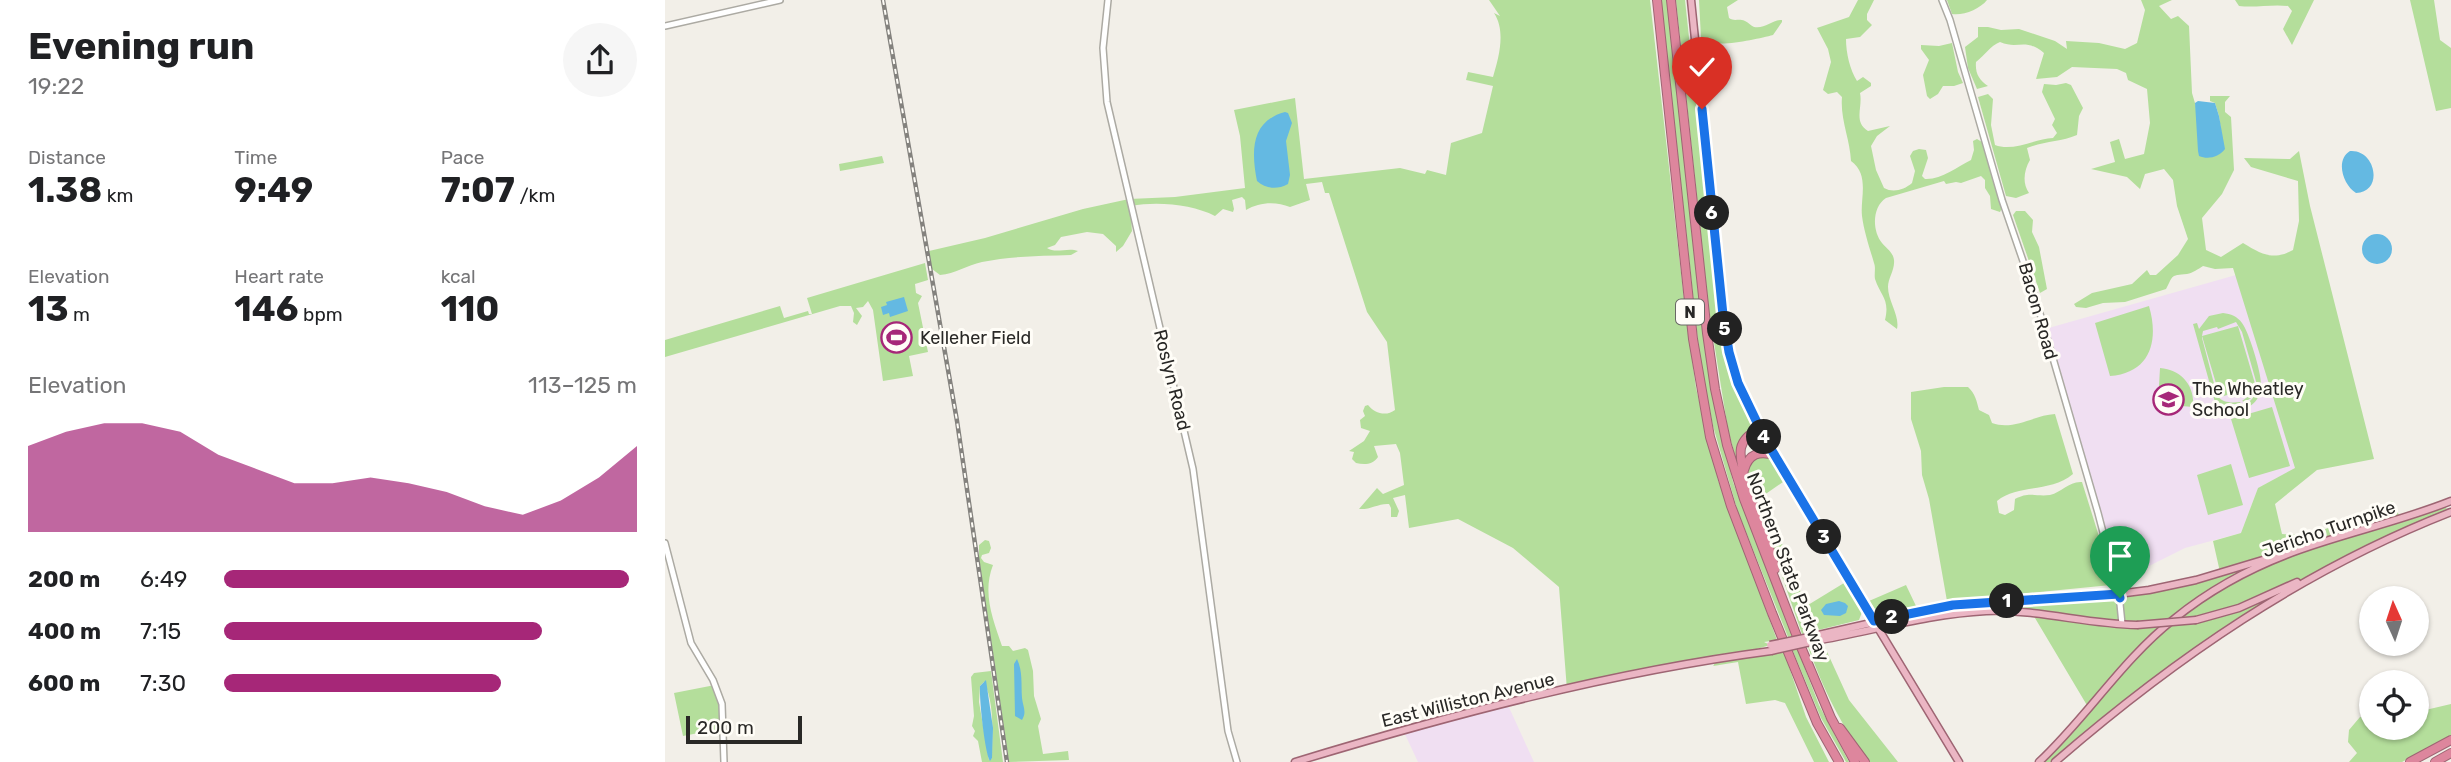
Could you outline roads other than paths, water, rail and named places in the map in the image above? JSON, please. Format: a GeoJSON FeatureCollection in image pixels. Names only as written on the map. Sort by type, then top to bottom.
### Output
{"type":"FeatureCollection","features":[{"type":"Feature","properties":{"kind":"highway","name":"Northern State Parkway"},"geometry":{"type":"LineString","coordinates":[[1657,0],[1691,325],[1707,422],[1736,519],[1812,710],[1837,762]]}},
{"type":"Feature","properties":{"kind":"highway","name":"Northern State Parkway"},"geometry":{"type":"LineString","coordinates":[[1671,0],[1713,375],[1735,472],[1777,586],[1831,718],[1855,762]]}},
{"type":"Feature","properties":{"kind":"highway"},"geometry":{"type":"LineString","coordinates":[[1759,429],[1747,437],[1742,446],[1744,470],[1751,499],[1773,558],[1777,586]]}},
{"type":"Feature","properties":{"kind":"highway"},"geometry":{"type":"LineString","coordinates":[[1744,470],[1747,461],[1755,454],[1775,455]]}},
{"type":"Feature","properties":{"kind":"highway"},"geometry":{"type":"LineString","coordinates":[[1831,718],[1865,762]]}},
{"type":"Feature","properties":{"kind":"highway"},"geometry":{"type":"LineString","coordinates":[[2410,762],[2451,740]]}},
{"type":"Feature","properties":{"kind":"highway"},"geometry":{"type":"LineString","coordinates":[[2435,762],[2451,753]]}},
{"type":"Feature","properties":{"kind":"main road"},"geometry":{"type":"LineString","coordinates":[[665,26],[780,0]]}},
{"type":"Feature","properties":{"kind":"main road","name":"Roslyn Road"},"geometry":{"type":"LineString","coordinates":[[1108,0],[1103,48],[1107,102],[1193,469],[1227,731],[1237,762]]}},
{"type":"Feature","properties":{"kind":"main road"},"geometry":{"type":"LineString","coordinates":[[1691,0],[1725,330],[1738,383],[1759,429],[1959,762]]}},
{"type":"Feature","properties":{"kind":"main road","name":"Bacon Road"},"geometry":{"type":"LineString","coordinates":[[1942,0],[2002,200],[2034,293],[2119,594],[2122,624]]}},
{"type":"Feature","properties":{"kind":"main road","name":"Jericho Turnpike"},"geometry":{"type":"LineString","coordinates":[[2039,762],[2144,645],[2173,620],[2231,581],[2299,550],[2451,501]]}},
{"type":"Feature","properties":{"kind":"main road","name":"Jericho Turnpike"},"geometry":{"type":"LineString","coordinates":[[2055,762],[2129,699],[2201,646],[2272,600],[2337,563],[2451,512]]}},
{"type":"Feature","properties":{"kind":"main road"},"geometry":{"type":"LineString","coordinates":[[665,543],[691,643],[713,680],[722,704],[724,762]]}},
{"type":"Feature","properties":{"kind":"main road"},"geometry":{"type":"LineString","coordinates":[[1815,639],[1874,621],[1953,605],[2119,594],[2196,580],[2299,550]]}},
{"type":"Feature","properties":{"kind":"main road"},"geometry":{"type":"LineString","coordinates":[[1815,639],[1947,615],[1993,611],[2137,625],[2196,620],[2246,606],[2337,563]]}},
{"type":"Feature","properties":{"kind":"main road","name":"East Williston Avenue"},"geometry":{"type":"LineString","coordinates":[[1295,762],[1441,719],[1815,639]]}},
{"type":"Feature","properties":{"kind":"water"},"geometry":{"type":"Polygon","coordinates":[[[2195,103],[2215,103],[2219,116],[2225,149],[2213,157],[2199,156],[2195,103]]]}},
{"type":"Feature","properties":{"kind":"water"},"geometry":{"type":"Polygon","coordinates":[[[1285,112],[1292,123],[1286,141],[1290,175],[1288,184],[1272,188],[1257,181],[1254,148],[1265,122],[1285,112]]]}},
{"type":"Feature","properties":{"kind":"water"},"geometry":{"type":"Polygon","coordinates":[[[2350,151],[2359,152],[2371,163],[2373,179],[2371,186],[2365,191],[2356,193],[2344,179],[2343,160],[2350,151]]]}},
{"type":"Feature","properties":{"kind":"water"},"geometry":{"type":"Polygon","coordinates":[[[2377,234],[2387,239],[2392,249],[2387,259],[2377,264],[2367,259],[2362,249],[2367,239],[2377,234]]]}},
{"type":"Feature","properties":{"kind":"water"},"geometry":{"type":"Polygon","coordinates":[[[904,297],[908,311],[890,317],[889,313],[883,315],[881,307],[887,305],[886,302],[904,297]]]}},
{"type":"Feature","properties":{"kind":"water"},"geometry":{"type":"Polygon","coordinates":[[[1839,601],[1848,606],[1846,613],[1840,616],[1824,615],[1821,610],[1826,604],[1839,601]]]}},
{"type":"Feature","properties":{"kind":"water"},"geometry":{"type":"Polygon","coordinates":[[[1017,659],[1021,673],[1024,712],[1022,720],[1015,716],[1014,664],[1017,659]]]}},
{"type":"Feature","properties":{"kind":"water"},"geometry":{"type":"Polygon","coordinates":[[[986,680],[993,728],[990,761],[981,714],[980,686],[986,680]]]}},
{"type":"Feature","properties":{"kind":"railway"},"geometry":{"type":"LineString","coordinates":[[883,0],[957,421],[1007,762]]}},
{"type":"Feature","properties":{"kind":"place","name":"Kelleher Field"},"geometry":{"type":"Point","coordinates":[897,338]}},
{"type":"Feature","properties":{"kind":"place","name":"The Wheatley School"},"geometry":{"type":"Point","coordinates":[2169,399]}}]}
